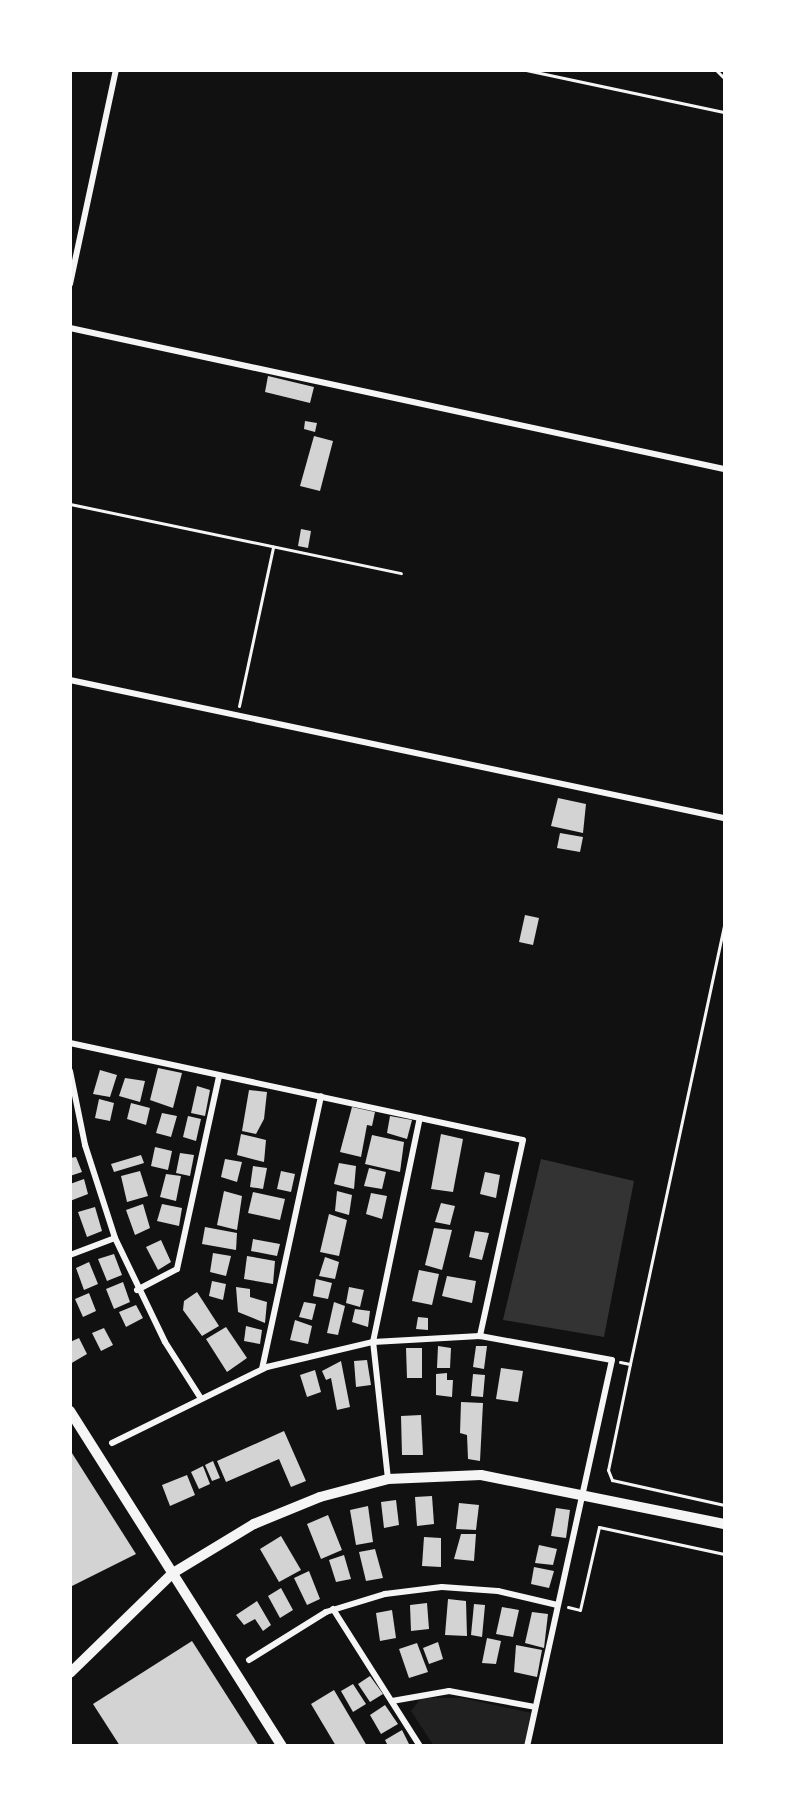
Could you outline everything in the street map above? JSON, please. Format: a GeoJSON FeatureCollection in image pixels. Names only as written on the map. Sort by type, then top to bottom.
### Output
{"type":"FeatureCollection","features":[{"type":"Feature","properties":{"kind":"street"},"geometry":{"type":"LineString","coordinates":[[70,284],[116,70]]}},
{"type":"Feature","properties":{"kind":"street"},"geometry":{"type":"LineString","coordinates":[[70,328],[724,469]]}},
{"type":"Feature","properties":{"kind":"street"},"geometry":{"type":"LineString","coordinates":[[70,680],[724,818]]}},
{"type":"Feature","properties":{"kind":"street"},"geometry":{"type":"LineString","coordinates":[[70,1043],[523,1140],[480,1336]]}},
{"type":"Feature","properties":{"kind":"street"},"geometry":{"type":"LineString","coordinates":[[70,1071],[85,1145],[115,1238],[137,1290],[200,1397]]}},
{"type":"Feature","properties":{"kind":"street"},"geometry":{"type":"LineString","coordinates":[[137,1290],[177,1269],[219,1076]]}},
{"type":"Feature","properties":{"kind":"street"},"geometry":{"type":"LineString","coordinates":[[262,1370],[321,1096]]}},
{"type":"Feature","properties":{"kind":"street"},"geometry":{"type":"LineString","coordinates":[[388,1479],[374,1342],[420,1118]]}},
{"type":"Feature","properties":{"kind":"street"},"geometry":{"type":"LineString","coordinates":[[70,1255],[115,1238]]}},
{"type":"Feature","properties":{"kind":"street"},"geometry":{"type":"LineString","coordinates":[[112,1443],[200,1397],[262,1370],[374,1342],[480,1336],[612,1360],[527,1746]]}},
{"type":"Feature","properties":{"kind":"street"},"geometry":{"type":"LineString","coordinates":[[70,1411],[282,1746]]}},
{"type":"Feature","properties":{"kind":"street"},"geometry":{"type":"LineString","coordinates":[[70,1673],[173,1573],[254,1524],[320,1497],[388,1479],[481,1475],[581,1493],[724,1524]]}},
{"type":"Feature","properties":{"kind":"street"},"geometry":{"type":"LineString","coordinates":[[249,1660],[333,1609],[442,1587],[498,1591],[557,1605]]}},
{"type":"Feature","properties":{"kind":"street"},"geometry":{"type":"LineString","coordinates":[[333,1609],[420,1746]]}},
{"type":"Feature","properties":{"kind":"street"},"geometry":{"type":"LineString","coordinates":[[392,1701],[449,1691],[535,1707]]}},
{"type":"Feature","properties":{"kind":"path"},"geometry":{"type":"LineString","coordinates":[[526,70],[724,112]]}},
{"type":"Feature","properties":{"kind":"path"},"geometry":{"type":"LineString","coordinates":[[716,70],[724,78]]}},
{"type":"Feature","properties":{"kind":"path"},"geometry":{"type":"LineString","coordinates":[[70,504],[401,573]]}},
{"type":"Feature","properties":{"kind":"path"},"geometry":{"type":"LineString","coordinates":[[237,715],[273,546]]}},
{"type":"Feature","properties":{"kind":"path"},"geometry":{"type":"LineString","coordinates":[[724,926],[608,1470],[612,1480],[724,1506]]}},
{"type":"Feature","properties":{"kind":"path"},"geometry":{"type":"LineString","coordinates":[[612,1360],[630,1364]]}},
{"type":"Feature","properties":{"kind":"path"},"geometry":{"type":"LineString","coordinates":[[557,1605],[580,1610],[599,1527],[724,1554]]}},
{"type":"Feature","properties":{"kind":"shaded area"},"geometry":{"type":"Polygon","coordinates":[[[541,1159],[634,1181],[604,1337],[503,1320],[541,1159]]]}},
{"type":"Feature","properties":{"kind":"shaded area"},"geometry":{"type":"Polygon","coordinates":[[[421,1698],[462,1698],[531,1713],[524,1745],[434,1746],[411,1711],[421,1698]]]}},
{"type":"Feature","properties":{"kind":"building"},"geometry":{"type":"Polygon","coordinates":[[[268,376],[314,387],[310,403],[265,392],[268,376]]]}},
{"type":"Feature","properties":{"kind":"building"},"geometry":{"type":"Polygon","coordinates":[[[305,421],[317,423],[315,432],[304,429],[305,421]]]}},
{"type":"Feature","properties":{"kind":"building"},"geometry":{"type":"Polygon","coordinates":[[[314,436],[333,441],[320,491],[300,486],[314,436]]]}},
{"type":"Feature","properties":{"kind":"building"},"geometry":{"type":"Polygon","coordinates":[[[301,529],[311,531],[308,548],[298,546],[301,529]]]}},
{"type":"Feature","properties":{"kind":"building"},"geometry":{"type":"Polygon","coordinates":[[[558,798],[586,804],[583,833],[551,826],[558,798]]]}},
{"type":"Feature","properties":{"kind":"building"},"geometry":{"type":"Polygon","coordinates":[[[560,833],[583,837],[580,852],[557,848],[560,833]]]}},
{"type":"Feature","properties":{"kind":"building"},"geometry":{"type":"Polygon","coordinates":[[[525,915],[539,918],[533,945],[519,942],[525,915]]]}},
{"type":"Feature","properties":{"kind":"building"},"geometry":{"type":"Polygon","coordinates":[[[158,1068],[182,1073],[173,1108],[150,1100],[158,1068]]]}},
{"type":"Feature","properties":{"kind":"building"},"geometry":{"type":"Polygon","coordinates":[[[100,1070],[117,1075],[110,1097],[93,1094],[100,1070]]]}},
{"type":"Feature","properties":{"kind":"building"},"geometry":{"type":"Polygon","coordinates":[[[125,1078],[145,1081],[140,1102],[119,1096],[125,1078]]]}},
{"type":"Feature","properties":{"kind":"building"},"geometry":{"type":"Polygon","coordinates":[[[197,1086],[210,1090],[205,1116],[191,1113],[197,1086]]]}},
{"type":"Feature","properties":{"kind":"building"},"geometry":{"type":"Polygon","coordinates":[[[249,1090],[267,1092],[264,1119],[256,1134],[242,1131],[249,1090]]]}},
{"type":"Feature","properties":{"kind":"building"},"geometry":{"type":"Polygon","coordinates":[[[99,1099],[114,1103],[110,1121],[95,1118],[99,1099]]]}},
{"type":"Feature","properties":{"kind":"building"},"geometry":{"type":"Polygon","coordinates":[[[131,1103],[150,1108],[146,1125],[127,1119],[131,1103]]]}},
{"type":"Feature","properties":{"kind":"building"},"geometry":{"type":"Polygon","coordinates":[[[352,1107],[375,1112],[372,1126],[367,1125],[361,1157],[340,1152],[352,1107]]]}},
{"type":"Feature","properties":{"kind":"building"},"geometry":{"type":"Polygon","coordinates":[[[162,1113],[177,1116],[171,1137],[156,1133],[162,1113]]]}},
{"type":"Feature","properties":{"kind":"building"},"geometry":{"type":"Polygon","coordinates":[[[188,1116],[201,1119],[196,1141],[183,1137],[188,1116]]]}},
{"type":"Feature","properties":{"kind":"building"},"geometry":{"type":"Polygon","coordinates":[[[390,1116],[412,1120],[407,1139],[387,1133],[390,1116]]]}},
{"type":"Feature","properties":{"kind":"building"},"geometry":{"type":"Polygon","coordinates":[[[241,1134],[266,1140],[264,1162],[237,1155],[241,1134]]]}},
{"type":"Feature","properties":{"kind":"building"},"geometry":{"type":"Polygon","coordinates":[[[441,1134],[463,1139],[453,1192],[431,1189],[441,1134]]]}},
{"type":"Feature","properties":{"kind":"building"},"geometry":{"type":"Polygon","coordinates":[[[372,1135],[404,1142],[400,1172],[365,1164],[372,1135]]]}},
{"type":"Feature","properties":{"kind":"building"},"geometry":{"type":"Polygon","coordinates":[[[155,1147],[172,1151],[168,1170],[151,1166],[155,1147]]]}},
{"type":"Feature","properties":{"kind":"building"},"geometry":{"type":"Polygon","coordinates":[[[180,1153],[194,1155],[190,1176],[176,1173],[180,1153]]]}},
{"type":"Feature","properties":{"kind":"building"},"geometry":{"type":"Polygon","coordinates":[[[141,1155],[144,1163],[114,1172],[111,1164],[141,1155]]]}},
{"type":"Feature","properties":{"kind":"building"},"geometry":{"type":"Polygon","coordinates":[[[76,1157],[82,1172],[70,1176],[70,1158],[76,1157]]]}},
{"type":"Feature","properties":{"kind":"building"},"geometry":{"type":"Polygon","coordinates":[[[225,1159],[242,1162],[237,1182],[221,1177],[225,1159]]]}},
{"type":"Feature","properties":{"kind":"building"},"geometry":{"type":"Polygon","coordinates":[[[339,1163],[356,1166],[354,1189],[334,1184],[339,1163]]]}},
{"type":"Feature","properties":{"kind":"building"},"geometry":{"type":"Polygon","coordinates":[[[253,1166],[267,1168],[263,1189],[250,1187],[253,1166]]]}},
{"type":"Feature","properties":{"kind":"building"},"geometry":{"type":"Polygon","coordinates":[[[369,1168],[386,1172],[382,1189],[364,1186],[369,1168]]]}},
{"type":"Feature","properties":{"kind":"building"},"geometry":{"type":"Polygon","coordinates":[[[140,1171],[148,1196],[127,1202],[121,1176],[140,1171]]]}},
{"type":"Feature","properties":{"kind":"building"},"geometry":{"type":"Polygon","coordinates":[[[281,1171],[295,1174],[291,1192],[277,1189],[281,1171]]]}},
{"type":"Feature","properties":{"kind":"building"},"geometry":{"type":"Polygon","coordinates":[[[485,1172],[500,1175],[496,1198],[480,1194],[485,1172]]]}},
{"type":"Feature","properties":{"kind":"building"},"geometry":{"type":"Polygon","coordinates":[[[166,1174],[181,1176],[176,1201],[160,1197],[166,1174]]]}},
{"type":"Feature","properties":{"kind":"building"},"geometry":{"type":"Polygon","coordinates":[[[84,1179],[88,1194],[70,1201],[70,1184],[84,1179]]]}},
{"type":"Feature","properties":{"kind":"building"},"geometry":{"type":"Polygon","coordinates":[[[224,1191],[242,1196],[237,1230],[217,1225],[224,1191]]]}},
{"type":"Feature","properties":{"kind":"building"},"geometry":{"type":"Polygon","coordinates":[[[337,1191],[352,1195],[349,1215],[335,1211],[337,1191]]]}},
{"type":"Feature","properties":{"kind":"building"},"geometry":{"type":"Polygon","coordinates":[[[253,1192],[285,1199],[280,1220],[248,1213],[253,1192]]]}},
{"type":"Feature","properties":{"kind":"building"},"geometry":{"type":"Polygon","coordinates":[[[371,1193],[387,1196],[382,1219],[366,1214],[371,1193]]]}},
{"type":"Feature","properties":{"kind":"building"},"geometry":{"type":"Polygon","coordinates":[[[441,1203],[455,1206],[450,1225],[435,1222],[441,1203]]]}},
{"type":"Feature","properties":{"kind":"building"},"geometry":{"type":"Polygon","coordinates":[[[143,1204],[150,1228],[135,1235],[126,1210],[143,1204]]]}},
{"type":"Feature","properties":{"kind":"building"},"geometry":{"type":"Polygon","coordinates":[[[162,1204],[182,1208],[179,1226],[157,1221],[162,1204]]]}},
{"type":"Feature","properties":{"kind":"building"},"geometry":{"type":"Polygon","coordinates":[[[95,1207],[102,1231],[87,1237],[78,1212],[95,1207]]]}},
{"type":"Feature","properties":{"kind":"building"},"geometry":{"type":"Polygon","coordinates":[[[329,1214],[347,1220],[339,1256],[320,1252],[329,1214]]]}},
{"type":"Feature","properties":{"kind":"building"},"geometry":{"type":"Polygon","coordinates":[[[205,1227],[237,1233],[236,1250],[202,1244],[205,1227]]]}},
{"type":"Feature","properties":{"kind":"building"},"geometry":{"type":"Polygon","coordinates":[[[434,1228],[452,1230],[442,1270],[425,1265],[434,1228]]]}},
{"type":"Feature","properties":{"kind":"building"},"geometry":{"type":"Polygon","coordinates":[[[475,1231],[489,1233],[482,1260],[469,1257],[475,1231]]]}},
{"type":"Feature","properties":{"kind":"building"},"geometry":{"type":"Polygon","coordinates":[[[253,1239],[280,1244],[277,1256],[251,1251],[253,1239]]]}},
{"type":"Feature","properties":{"kind":"building"},"geometry":{"type":"Polygon","coordinates":[[[161,1240],[171,1262],[158,1270],[146,1247],[161,1240]]]}},
{"type":"Feature","properties":{"kind":"building"},"geometry":{"type":"Polygon","coordinates":[[[213,1253],[231,1256],[226,1276],[210,1272],[213,1253]]]}},
{"type":"Feature","properties":{"kind":"building"},"geometry":{"type":"Polygon","coordinates":[[[114,1254],[122,1275],[107,1281],[98,1259],[114,1254]]]}},
{"type":"Feature","properties":{"kind":"building"},"geometry":{"type":"Polygon","coordinates":[[[247,1256],[275,1261],[273,1284],[244,1279],[247,1256]]]}},
{"type":"Feature","properties":{"kind":"building"},"geometry":{"type":"Polygon","coordinates":[[[325,1257],[339,1262],[335,1279],[319,1276],[325,1257]]]}},
{"type":"Feature","properties":{"kind":"building"},"geometry":{"type":"Polygon","coordinates":[[[89,1262],[98,1284],[84,1290],[76,1268],[89,1262]]]}},
{"type":"Feature","properties":{"kind":"building"},"geometry":{"type":"Polygon","coordinates":[[[419,1270],[439,1274],[432,1305],[412,1301],[419,1270]]]}},
{"type":"Feature","properties":{"kind":"building"},"geometry":{"type":"Polygon","coordinates":[[[447,1276],[476,1281],[472,1303],[442,1296],[447,1276]]]}},
{"type":"Feature","properties":{"kind":"building"},"geometry":{"type":"Polygon","coordinates":[[[316,1279],[332,1283],[328,1299],[313,1296],[316,1279]]]}},
{"type":"Feature","properties":{"kind":"building"},"geometry":{"type":"Polygon","coordinates":[[[212,1281],[226,1284],[223,1300],[209,1296],[212,1281]]]}},
{"type":"Feature","properties":{"kind":"building"},"geometry":{"type":"Polygon","coordinates":[[[123,1282],[130,1302],[114,1309],[106,1289],[123,1282]]]}},
{"type":"Feature","properties":{"kind":"building"},"geometry":{"type":"Polygon","coordinates":[[[236,1287],[250,1289],[250,1297],[267,1302],[265,1323],[238,1312],[236,1287]]]}},
{"type":"Feature","properties":{"kind":"building"},"geometry":{"type":"Polygon","coordinates":[[[349,1287],[364,1290],[360,1307],[346,1303],[349,1287]]]}},
{"type":"Feature","properties":{"kind":"building"},"geometry":{"type":"Polygon","coordinates":[[[197,1292],[219,1326],[202,1336],[183,1310],[184,1301],[197,1292]]]}},
{"type":"Feature","properties":{"kind":"building"},"geometry":{"type":"Polygon","coordinates":[[[89,1293],[96,1311],[83,1317],[75,1299],[89,1293]]]}},
{"type":"Feature","properties":{"kind":"building"},"geometry":{"type":"Polygon","coordinates":[[[304,1302],[316,1304],[312,1320],[299,1317],[304,1302]]]}},
{"type":"Feature","properties":{"kind":"building"},"geometry":{"type":"Polygon","coordinates":[[[334,1302],[345,1306],[338,1335],[327,1333],[334,1302]]]}},
{"type":"Feature","properties":{"kind":"building"},"geometry":{"type":"Polygon","coordinates":[[[136,1305],[143,1318],[126,1327],[119,1312],[136,1305]]]}},
{"type":"Feature","properties":{"kind":"building"},"geometry":{"type":"Polygon","coordinates":[[[355,1309],[370,1311],[368,1327],[352,1322],[355,1309]]]}},
{"type":"Feature","properties":{"kind":"building"},"geometry":{"type":"Polygon","coordinates":[[[418,1317],[428,1318],[428,1330],[416,1329],[418,1317]]]}},
{"type":"Feature","properties":{"kind":"building"},"geometry":{"type":"Polygon","coordinates":[[[295,1320],[312,1326],[308,1344],[290,1340],[295,1320]]]}},
{"type":"Feature","properties":{"kind":"building"},"geometry":{"type":"Polygon","coordinates":[[[246,1326],[262,1330],[260,1344],[244,1341],[246,1326]]]}},
{"type":"Feature","properties":{"kind":"building"},"geometry":{"type":"Polygon","coordinates":[[[226,1327],[247,1358],[227,1372],[206,1339],[226,1327]]]}},
{"type":"Feature","properties":{"kind":"building"},"geometry":{"type":"Polygon","coordinates":[[[104,1328],[113,1345],[101,1351],[92,1333],[104,1328]]]}},
{"type":"Feature","properties":{"kind":"building"},"geometry":{"type":"Polygon","coordinates":[[[79,1338],[87,1354],[70,1364],[70,1342],[79,1338]]]}},
{"type":"Feature","properties":{"kind":"building"},"geometry":{"type":"Polygon","coordinates":[[[438,1346],[451,1348],[450,1368],[437,1368],[438,1346]]]}},
{"type":"Feature","properties":{"kind":"building"},"geometry":{"type":"Polygon","coordinates":[[[476,1346],[487,1346],[484,1369],[473,1367],[476,1346]]]}},
{"type":"Feature","properties":{"kind":"building"},"geometry":{"type":"Polygon","coordinates":[[[406,1348],[422,1348],[422,1378],[407,1378],[406,1348]]]}},
{"type":"Feature","properties":{"kind":"building"},"geometry":{"type":"Polygon","coordinates":[[[367,1360],[371,1385],[356,1387],[354,1361],[367,1360]]]}},
{"type":"Feature","properties":{"kind":"building"},"geometry":{"type":"Polygon","coordinates":[[[341,1361],[350,1407],[337,1410],[331,1378],[326,1380],[322,1371],[341,1361]]]}},
{"type":"Feature","properties":{"kind":"building"},"geometry":{"type":"Polygon","coordinates":[[[501,1368],[523,1371],[518,1402],[496,1399],[501,1368]]]}},
{"type":"Feature","properties":{"kind":"building"},"geometry":{"type":"Polygon","coordinates":[[[315,1370],[321,1392],[307,1397],[300,1375],[315,1370]]]}},
{"type":"Feature","properties":{"kind":"building"},"geometry":{"type":"Polygon","coordinates":[[[447,1373],[447,1380],[453,1380],[452,1397],[436,1395],[436,1374],[447,1373]]]}},
{"type":"Feature","properties":{"kind":"building"},"geometry":{"type":"Polygon","coordinates":[[[473,1374],[485,1375],[483,1397],[471,1396],[473,1374]]]}},
{"type":"Feature","properties":{"kind":"building"},"geometry":{"type":"Polygon","coordinates":[[[461,1402],[483,1403],[480,1461],[468,1459],[467,1435],[460,1433],[461,1402]]]}},
{"type":"Feature","properties":{"kind":"building"},"geometry":{"type":"Polygon","coordinates":[[[421,1415],[423,1455],[402,1455],[401,1416],[421,1415]]]}},
{"type":"Feature","properties":{"kind":"building"},"geometry":{"type":"Polygon","coordinates":[[[284,1431],[306,1481],[291,1487],[279,1459],[226,1482],[217,1461],[284,1431]]]}},
{"type":"Feature","properties":{"kind":"building"},"geometry":{"type":"Polygon","coordinates":[[[70,1450],[136,1554],[70,1587],[70,1450]]]}},
{"type":"Feature","properties":{"kind":"building"},"geometry":{"type":"Polygon","coordinates":[[[213,1461],[220,1478],[212,1481],[205,1465],[213,1461]]]}},
{"type":"Feature","properties":{"kind":"building"},"geometry":{"type":"Polygon","coordinates":[[[203,1466],[210,1484],[199,1489],[191,1472],[203,1466]]]}},
{"type":"Feature","properties":{"kind":"building"},"geometry":{"type":"Polygon","coordinates":[[[187,1475],[195,1495],[170,1506],[162,1485],[187,1475]]]}},
{"type":"Feature","properties":{"kind":"building"},"geometry":{"type":"Polygon","coordinates":[[[432,1496],[434,1524],[417,1526],[415,1497],[432,1496]]]}},
{"type":"Feature","properties":{"kind":"building"},"geometry":{"type":"Polygon","coordinates":[[[396,1500],[399,1525],[384,1528],[381,1502],[396,1500]]]}},
{"type":"Feature","properties":{"kind":"building"},"geometry":{"type":"Polygon","coordinates":[[[459,1503],[479,1505],[476,1530],[456,1529],[459,1503]]]}},
{"type":"Feature","properties":{"kind":"building"},"geometry":{"type":"Polygon","coordinates":[[[368,1506],[373,1542],[356,1545],[350,1510],[368,1506]]]}},
{"type":"Feature","properties":{"kind":"building"},"geometry":{"type":"Polygon","coordinates":[[[556,1508],[570,1510],[566,1538],[551,1536],[556,1508]]]}},
{"type":"Feature","properties":{"kind":"building"},"geometry":{"type":"Polygon","coordinates":[[[328,1515],[342,1550],[321,1559],[307,1524],[328,1515]]]}},
{"type":"Feature","properties":{"kind":"building"},"geometry":{"type":"Polygon","coordinates":[[[461,1534],[476,1534],[474,1561],[454,1559],[461,1534]]]}},
{"type":"Feature","properties":{"kind":"building"},"geometry":{"type":"Polygon","coordinates":[[[281,1536],[301,1570],[279,1582],[260,1549],[281,1536]]]}},
{"type":"Feature","properties":{"kind":"building"},"geometry":{"type":"Polygon","coordinates":[[[424,1537],[441,1538],[441,1567],[422,1566],[424,1537]]]}},
{"type":"Feature","properties":{"kind":"building"},"geometry":{"type":"Polygon","coordinates":[[[539,1545],[557,1549],[553,1565],[535,1563],[539,1545]]]}},
{"type":"Feature","properties":{"kind":"building"},"geometry":{"type":"Polygon","coordinates":[[[375,1549],[383,1578],[366,1581],[359,1552],[375,1549]]]}},
{"type":"Feature","properties":{"kind":"building"},"geometry":{"type":"Polygon","coordinates":[[[344,1555],[351,1579],[336,1582],[329,1560],[344,1555]]]}},
{"type":"Feature","properties":{"kind":"building"},"geometry":{"type":"Polygon","coordinates":[[[534,1567],[554,1571],[549,1588],[531,1584],[534,1567]]]}},
{"type":"Feature","properties":{"kind":"building"},"geometry":{"type":"Polygon","coordinates":[[[309,1571],[320,1599],[307,1605],[294,1578],[309,1571]]]}},
{"type":"Feature","properties":{"kind":"building"},"geometry":{"type":"Polygon","coordinates":[[[281,1588],[293,1610],[280,1618],[268,1596],[281,1588]]]}},
{"type":"Feature","properties":{"kind":"building"},"geometry":{"type":"Polygon","coordinates":[[[448,1599],[466,1601],[467,1636],[445,1635],[448,1599]]]}},
{"type":"Feature","properties":{"kind":"building"},"geometry":{"type":"Polygon","coordinates":[[[257,1601],[271,1625],[263,1631],[255,1619],[244,1625],[236,1615],[257,1601]]]}},
{"type":"Feature","properties":{"kind":"building"},"geometry":{"type":"Polygon","coordinates":[[[427,1603],[429,1629],[411,1631],[410,1605],[427,1603]]]}},
{"type":"Feature","properties":{"kind":"building"},"geometry":{"type":"Polygon","coordinates":[[[474,1604],[485,1605],[482,1637],[471,1635],[474,1604]]]}},
{"type":"Feature","properties":{"kind":"building"},"geometry":{"type":"Polygon","coordinates":[[[502,1607],[519,1610],[513,1637],[496,1634],[502,1607]]]}},
{"type":"Feature","properties":{"kind":"building"},"geometry":{"type":"Polygon","coordinates":[[[392,1610],[396,1638],[380,1641],[376,1613],[392,1610]]]}},
{"type":"Feature","properties":{"kind":"building"},"geometry":{"type":"Polygon","coordinates":[[[532,1612],[548,1614],[544,1648],[525,1643],[532,1612]]]}},
{"type":"Feature","properties":{"kind":"building"},"geometry":{"type":"Polygon","coordinates":[[[487,1638],[501,1641],[496,1664],[482,1663],[487,1638]]]}},
{"type":"Feature","properties":{"kind":"building"},"geometry":{"type":"Polygon","coordinates":[[[192,1641],[259,1746],[120,1746],[93,1704],[192,1641]]]}},
{"type":"Feature","properties":{"kind":"building"},"geometry":{"type":"Polygon","coordinates":[[[438,1642],[443,1659],[429,1664],[423,1648],[438,1642]]]}},
{"type":"Feature","properties":{"kind":"building"},"geometry":{"type":"Polygon","coordinates":[[[417,1643],[428,1672],[409,1678],[399,1649],[417,1643]]]}},
{"type":"Feature","properties":{"kind":"building"},"geometry":{"type":"Polygon","coordinates":[[[516,1645],[542,1650],[537,1677],[514,1672],[516,1645]]]}},
{"type":"Feature","properties":{"kind":"building"},"geometry":{"type":"Polygon","coordinates":[[[370,1676],[383,1694],[370,1702],[358,1684],[370,1676]]]}},
{"type":"Feature","properties":{"kind":"building"},"geometry":{"type":"Polygon","coordinates":[[[353,1684],[366,1704],[353,1712],[341,1691],[353,1684]]]}},
{"type":"Feature","properties":{"kind":"building"},"geometry":{"type":"Polygon","coordinates":[[[334,1690],[367,1746],[336,1746],[311,1704],[334,1690]]]}},
{"type":"Feature","properties":{"kind":"building"},"geometry":{"type":"Polygon","coordinates":[[[385,1705],[398,1724],[381,1734],[370,1715],[385,1705]]]}},
{"type":"Feature","properties":{"kind":"building"},"geometry":{"type":"Polygon","coordinates":[[[402,1730],[410,1746],[388,1746],[385,1740],[402,1730]]]}}]}
